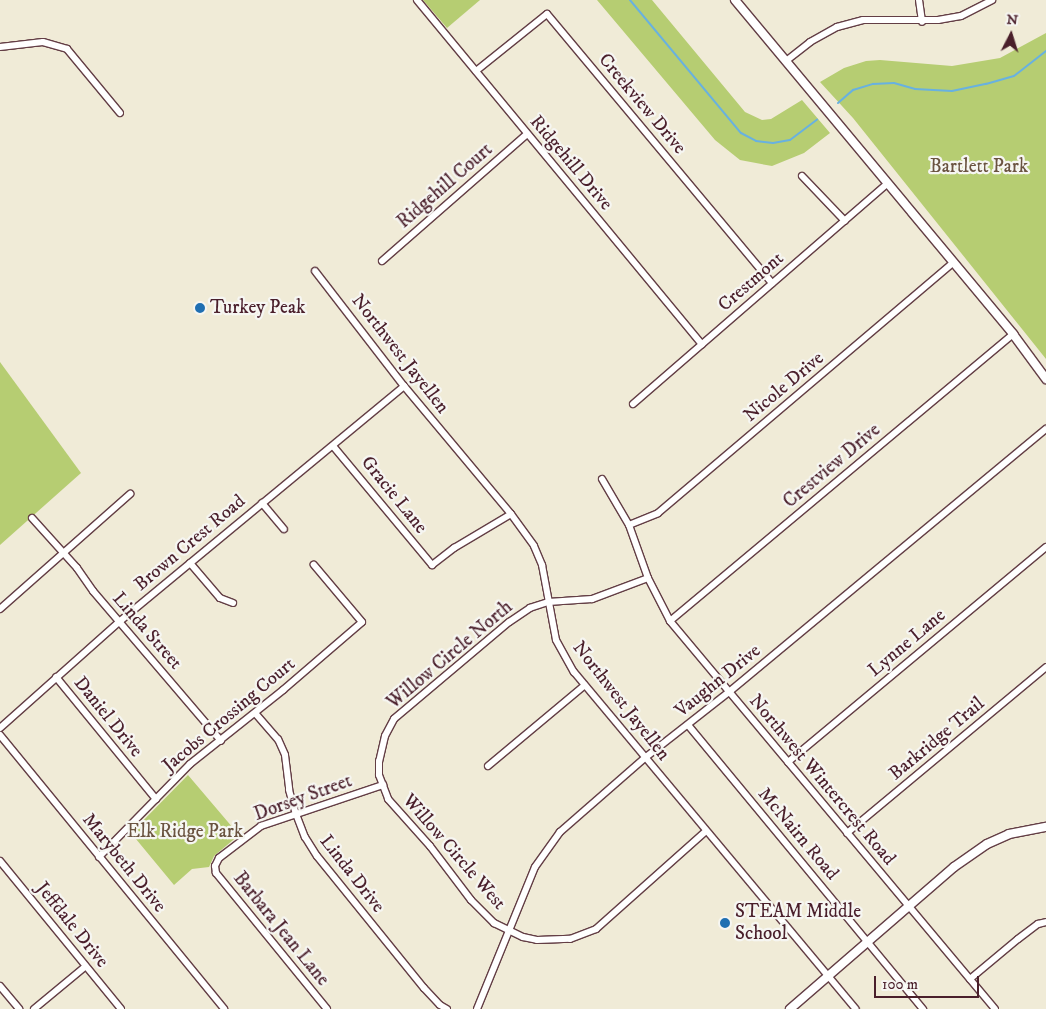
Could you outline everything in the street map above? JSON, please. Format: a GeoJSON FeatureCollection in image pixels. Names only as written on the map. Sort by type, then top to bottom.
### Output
{"type":"FeatureCollection","features":[{"type":"Feature","properties":{"kind":"street","name":"Ridgehill Drive"},"geometry":{"type":"LineString","coordinates":[[417,0],[702,344]]}},
{"type":"Feature","properties":{"kind":"street"},"geometry":{"type":"LineString","coordinates":[[735,0],[1014,334],[1046,379]]}},
{"type":"Feature","properties":{"kind":"street"},"geometry":{"type":"LineString","coordinates":[[919,0],[922,22]]}},
{"type":"Feature","properties":{"kind":"street"},"geometry":{"type":"LineString","coordinates":[[786,61],[810,42],[836,27],[863,20],[922,22],[960,16],[992,0]]}},
{"type":"Feature","properties":{"kind":"street","name":"Creekview Drive"},"geometry":{"type":"LineString","coordinates":[[476,71],[547,14],[772,283]]}},
{"type":"Feature","properties":{"kind":"street"},"geometry":{"type":"LineString","coordinates":[[0,47],[43,42],[67,49],[120,113]]}},
{"type":"Feature","properties":{"kind":"street","name":"Ridgehill Court"},"geometry":{"type":"LineString","coordinates":[[382,261],[527,134]]}},
{"type":"Feature","properties":{"kind":"street"},"geometry":{"type":"LineString","coordinates":[[802,176],[844,221]]}},
{"type":"Feature","properties":{"kind":"street","name":"Crestmont"},"geometry":{"type":"LineString","coordinates":[[633,404],[888,183]]}},
{"type":"Feature","properties":{"kind":"street","name":"Nicole Drive"},"geometry":{"type":"LineString","coordinates":[[629,525],[658,513],[954,262]]}},
{"type":"Feature","properties":{"kind":"street","name":"Northwest Jayellen"},"geometry":{"type":"LineString","coordinates":[[316,272],[404,386],[511,514],[534,546],[542,565],[556,640],[563,656],[585,685],[856,1009]]}},
{"type":"Feature","properties":{"kind":"street","name":"Crestview Drive"},"geometry":{"type":"LineString","coordinates":[[670,621],[1014,334]]}},
{"type":"Feature","properties":{"kind":"street","name":"Brown Crest Road"},"geometry":{"type":"LineString","coordinates":[[0,728],[119,622],[404,386]]}},
{"type":"Feature","properties":{"kind":"street","name":"Vaughn Drive"},"geometry":{"type":"LineString","coordinates":[[477,1009],[535,867],[560,832],[646,758],[729,692],[1046,429]]}},
{"type":"Feature","properties":{"kind":"street","name":"Gracie Lane"},"geometry":{"type":"LineString","coordinates":[[333,446],[432,565],[454,548],[511,514]]}},
{"type":"Feature","properties":{"kind":"street","name":"Northwest Wintercrest Road"},"geometry":{"type":"LineString","coordinates":[[602,479],[629,525],[648,578],[670,621],[995,1009]]}},
{"type":"Feature","properties":{"kind":"street"},"geometry":{"type":"LineString","coordinates":[[0,609],[130,494]]}},
{"type":"Feature","properties":{"kind":"street"},"geometry":{"type":"LineString","coordinates":[[262,503],[284,529]]}},
{"type":"Feature","properties":{"kind":"street","name":"Linda Street"},"geometry":{"type":"LineString","coordinates":[[32,518],[221,741]]}},
{"type":"Feature","properties":{"kind":"street","name":"Lynne Lane"},"geometry":{"type":"LineString","coordinates":[[788,762],[1046,547]]}},
{"type":"Feature","properties":{"kind":"street"},"geometry":{"type":"LineString","coordinates":[[190,563],[220,598],[233,603]]}},
{"type":"Feature","properties":{"kind":"street","name":"Jacobs Crossing Court"},"geometry":{"type":"LineString","coordinates":[[100,857],[190,764],[255,713],[362,622],[314,566]]}},
{"type":"Feature","properties":{"kind":"street","name":"Willow Circle North"},"geometry":{"type":"LineString","coordinates":[[383,785],[379,775],[379,761],[385,736],[394,719],[510,622],[530,608],[548,602],[592,599],[648,578]]}},
{"type":"Feature","properties":{"kind":"street","name":"Barkridge Trail"},"geometry":{"type":"LineString","coordinates":[[848,834],[1046,667]]}},
{"type":"Feature","properties":{"kind":"street","name":"Daniel Drive"},"geometry":{"type":"LineString","coordinates":[[56,677],[156,799]]}},
{"type":"Feature","properties":{"kind":"street"},"geometry":{"type":"LineString","coordinates":[[488,766],[585,685]]}},
{"type":"Feature","properties":{"kind":"street","name":"Linda Drive"},"geometry":{"type":"LineString","coordinates":[[255,713],[278,739],[285,756],[289,790],[296,814],[305,837],[317,856],[424,988],[440,1005],[447,1009]]}},
{"type":"Feature","properties":{"kind":"street","name":"McNairn Road"},"geometry":{"type":"LineString","coordinates":[[688,725],[923,1009]]}},
{"type":"Feature","properties":{"kind":"street","name":"Marybeth Drive"},"geometry":{"type":"LineString","coordinates":[[0,735],[224,1009]]}},
{"type":"Feature","properties":{"kind":"street","name":"Dorsey Street"},"geometry":{"type":"LineString","coordinates":[[215,866],[219,858],[253,831],[296,814],[383,785]]}},
{"type":"Feature","properties":{"kind":"street","name":"Willow Circle West"},"geometry":{"type":"LineString","coordinates":[[383,785],[388,799],[430,846],[471,900],[494,923],[523,937],[552,941],[583,935],[596,929],[706,830]]}},
{"type":"Feature","properties":{"kind":"street"},"geometry":{"type":"LineString","coordinates":[[790,1009],[954,867],[987,844],[1009,834],[1046,827]]}},
{"type":"Feature","properties":{"kind":"street","name":"Jeffdale Drive"},"geometry":{"type":"LineString","coordinates":[[0,861],[121,1009]]}},
{"type":"Feature","properties":{"kind":"street","name":"Barbara Jean Lane"},"geometry":{"type":"LineString","coordinates":[[215,866],[216,873],[327,1009]]}},
{"type":"Feature","properties":{"kind":"street"},"geometry":{"type":"LineString","coordinates":[[970,979],[1018,939],[1038,924],[1046,922]]}},
{"type":"Feature","properties":{"kind":"street"},"geometry":{"type":"LineString","coordinates":[[34,1009],[86,966]]}},
{"type":"Feature","properties":{"kind":"street"},"geometry":{"type":"LineString","coordinates":[[0,986],[18,1009]]}},
{"type":"Feature","properties":{"kind":"green space"},"geometry":{"type":"Polygon","coordinates":[[[423,0],[480,0],[447,28],[423,0]]]}},
{"type":"Feature","properties":{"kind":"green space"},"geometry":{"type":"Polygon","coordinates":[[[597,0],[652,0],[745,112],[762,120],[771,119],[802,100],[830,133],[804,153],[772,166],[740,160],[715,140],[597,0]]]}},
{"type":"Feature","properties":{"kind":"green space","name":"Bartlett Park"},"geometry":{"type":"Polygon","coordinates":[[[1046,33],[1046,359],[853,118],[820,82],[844,68],[866,61],[880,60],[952,66],[1000,58],[1046,33]]]}},
{"type":"Feature","properties":{"kind":"green space"},"geometry":{"type":"Polygon","coordinates":[[[0,362],[81,473],[0,545],[0,362]]]}},
{"type":"Feature","properties":{"kind":"green space","name":"Elk Ridge Park"},"geometry":{"type":"Polygon","coordinates":[[[188,775],[239,835],[214,856],[209,867],[192,869],[174,885],[131,833],[188,775]]]}},
{"type":"Feature","properties":{"kind":"waterway"},"geometry":{"type":"LineString","coordinates":[[630,0],[741,133],[756,141],[773,143],[790,140],[817,120]]}},
{"type":"Feature","properties":{"kind":"waterway"},"geometry":{"type":"LineString","coordinates":[[838,103],[853,90],[873,84],[894,83],[915,89],[952,91],[986,84],[1014,76],[1046,51]]}},
{"type":"Feature","properties":{"kind":"place","name":"Turkey Peak"},"geometry":{"type":"Point","coordinates":[200,308]}},
{"type":"Feature","properties":{"kind":"place","name":"STEAM Middle School"},"geometry":{"type":"Point","coordinates":[725,923]}}]}
